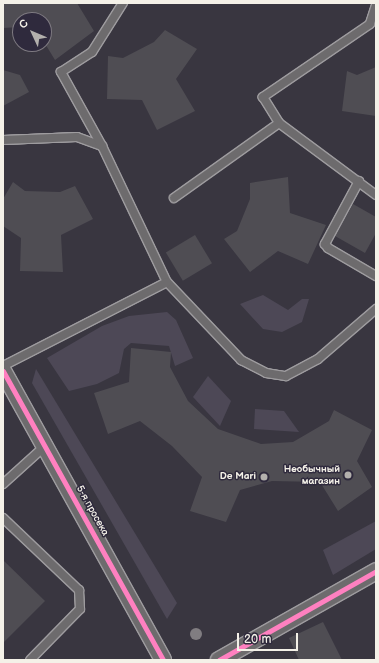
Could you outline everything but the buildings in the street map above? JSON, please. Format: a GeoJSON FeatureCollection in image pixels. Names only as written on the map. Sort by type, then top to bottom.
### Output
{"type":"FeatureCollection","features":[{"type":"Feature","properties":{"kind":"street","name":"5-я просека"},"geometry":{"type":"LineString","coordinates":[[3,372],[163,660]]}},
{"type":"Feature","properties":{"kind":"street"},"geometry":{"type":"LineString","coordinates":[[219,660],[376,571]]}},
{"type":"Feature","properties":{"kind":"lane"},"geometry":{"type":"LineString","coordinates":[[123,3],[92,52],[61,72],[102,146],[167,282],[241,360],[266,373],[286,376],[318,359],[376,309]]}},
{"type":"Feature","properties":{"kind":"lane"},"geometry":{"type":"LineString","coordinates":[[376,5],[370,24],[263,97],[279,123],[376,195]]}},
{"type":"Feature","properties":{"kind":"lane"},"geometry":{"type":"LineString","coordinates":[[174,198],[279,123]]}},
{"type":"Feature","properties":{"kind":"lane"},"geometry":{"type":"LineString","coordinates":[[3,140],[77,137],[102,146]]}},
{"type":"Feature","properties":{"kind":"lane"},"geometry":{"type":"LineString","coordinates":[[359,181],[326,238],[325,244],[328,248],[376,276]]}},
{"type":"Feature","properties":{"kind":"lane"},"geometry":{"type":"LineString","coordinates":[[3,366],[167,282]]}},
{"type":"Feature","properties":{"kind":"lane"},"geometry":{"type":"LineString","coordinates":[[3,484],[45,446]]}},
{"type":"Feature","properties":{"kind":"lane"},"geometry":{"type":"LineString","coordinates":[[3,518],[79,590],[80,609],[30,660]]}},
{"type":"Feature","properties":{"kind":"shaded area"},"geometry":{"type":"Polygon","coordinates":[[[263,295],[288,310],[302,299],[309,299],[302,322],[282,332],[263,329],[240,304],[263,295]]]}},
{"type":"Feature","properties":{"kind":"shaded area"},"geometry":{"type":"Polygon","coordinates":[[[167,312],[176,320],[193,358],[175,366],[169,346],[131,343],[124,349],[119,373],[97,384],[69,391],[47,358],[102,326],[129,316],[167,312]]]}},
{"type":"Feature","properties":{"kind":"shaded area"},"geometry":{"type":"Polygon","coordinates":[[[36,369],[177,603],[167,619],[32,383],[36,369]]]}},
{"type":"Feature","properties":{"kind":"shaded area"},"geometry":{"type":"Polygon","coordinates":[[[208,376],[231,401],[220,426],[193,397],[208,376]]]}},
{"type":"Feature","properties":{"kind":"shaded area"},"geometry":{"type":"Polygon","coordinates":[[[255,409],[284,411],[299,432],[254,429],[255,409]]]}},
{"type":"Feature","properties":{"kind":"shaded area"},"geometry":{"type":"Polygon","coordinates":[[[376,521],[376,549],[333,575],[323,550],[376,521]]]}},
{"type":"Feature","properties":{"kind":"cycle path"},"geometry":{"type":"LineString","coordinates":[[3,371],[163,660]]}},
{"type":"Feature","properties":{"kind":"cycle path"},"geometry":{"type":"LineString","coordinates":[[219,660],[376,571]]}},
{"type":"Feature","properties":{"kind":"place","name":"Необычный магазин"},"geometry":{"type":"Point","coordinates":[348,475]}},
{"type":"Feature","properties":{"kind":"place","name":"De Mari"},"geometry":{"type":"Point","coordinates":[264,477]}}]}
